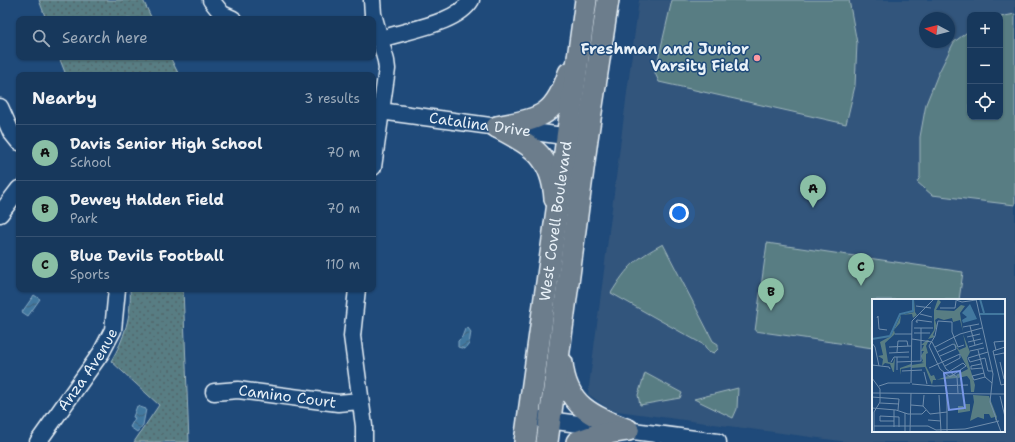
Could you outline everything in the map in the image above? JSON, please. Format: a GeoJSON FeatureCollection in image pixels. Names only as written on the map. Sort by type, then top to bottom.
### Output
{"type":"FeatureCollection","features":[{"type":"Feature","properties":{"kind":"main road","name":"West Covell Boulevard"},"geometry":{"type":"LineString","coordinates":[[547,442],[561,346],[578,138],[581,40],[586,0]]}},
{"type":"Feature","properties":{"kind":"main road","name":"West Covell Boulevard"},"geometry":{"type":"LineString","coordinates":[[525,442],[556,223],[578,138],[608,0]]}},
{"type":"Feature","properties":{"kind":"main road"},"geometry":{"type":"LineString","coordinates":[[497,127],[532,120],[551,109],[565,86],[581,40]]}},
{"type":"Feature","properties":{"kind":"main road"},"geometry":{"type":"LineString","coordinates":[[497,127],[528,144],[542,156],[554,190],[556,223]]}},
{"type":"Feature","properties":{"kind":"main road"},"geometry":{"type":"LineString","coordinates":[[561,346],[563,373],[568,388],[579,405],[595,417],[628,430]]}},
{"type":"Feature","properties":{"kind":"main road"},"geometry":{"type":"LineString","coordinates":[[577,442],[597,435],[628,430]]}},
{"type":"Feature","properties":{"kind":"street"},"geometry":{"type":"LineString","coordinates":[[211,0],[222,14],[226,16]]}},
{"type":"Feature","properties":{"kind":"street"},"geometry":{"type":"LineString","coordinates":[[372,0],[373,16]]}},
{"type":"Feature","properties":{"kind":"street"},"geometry":{"type":"LineString","coordinates":[[376,125],[377,111],[387,69],[377,39],[457,14],[464,9],[471,0]]}},
{"type":"Feature","properties":{"kind":"street"},"geometry":{"type":"LineString","coordinates":[[0,107],[11,132],[16,138]]}},
{"type":"Feature","properties":{"kind":"street","name":"Catalina Drive"},"geometry":{"type":"LineString","coordinates":[[377,111],[578,138]]}},
{"type":"Feature","properties":{"kind":"street"},"geometry":{"type":"LineString","coordinates":[[0,214],[16,193]]}},
{"type":"Feature","properties":{"kind":"street","name":"Anza Avenue"},"geometry":{"type":"LineString","coordinates":[[38,442],[101,353],[113,330],[117,292]]}},
{"type":"Feature","properties":{"kind":"street"},"geometry":{"type":"LineString","coordinates":[[357,292],[352,336],[364,426],[364,442]]}},
{"type":"Feature","properties":{"kind":"street","name":"Camino Court"},"geometry":{"type":"LineString","coordinates":[[214,392],[238,390],[338,403],[360,401]]}},
{"type":"Feature","properties":{"kind":"street"},"geometry":{"type":"LineString","coordinates":[[528,418],[718,442]]}},
{"type":"Feature","properties":{"kind":"shaded area"},"geometry":{"type":"Polygon","coordinates":[[[639,0],[1015,0],[1015,442],[848,442],[610,410],[588,394],[639,0]]]}},
{"type":"Feature","properties":{"kind":"green space"},"geometry":{"type":"Polygon","coordinates":[[[39,0],[143,0],[151,16],[45,16],[39,0]]]}},
{"type":"Feature","properties":{"kind":"green space","name":"Freshman and Junior Varsity Field"},"geometry":{"type":"Polygon","coordinates":[[[672,0],[849,0],[857,43],[855,86],[846,124],[659,82],[655,73],[672,0]]]}},
{"type":"Feature","properties":{"kind":"green space"},"geometry":{"type":"Polygon","coordinates":[[[1015,14],[1015,205],[932,195],[917,182],[920,177],[920,137],[926,104],[938,74],[951,48],[955,48],[955,41],[967,32],[967,120],[1003,120],[1003,16],[1015,14]]]}},
{"type":"Feature","properties":{"kind":"green space"},"geometry":{"type":"Polygon","coordinates":[[[60,60],[172,60],[178,72],[65,72],[60,60]]]}},
{"type":"Feature","properties":{"kind":"green space"},"geometry":{"type":"Polygon","coordinates":[[[767,243],[963,272],[959,299],[872,299],[872,348],[755,331],[767,243]]]}},
{"type":"Feature","properties":{"kind":"green space"},"geometry":{"type":"Polygon","coordinates":[[[663,244],[713,341],[718,344],[718,349],[714,353],[708,351],[704,345],[611,293],[622,276],[633,264],[645,254],[663,244]]]}},
{"type":"Feature","properties":{"kind":"green space"},"geometry":{"type":"Polygon","coordinates":[[[130,292],[183,292],[189,442],[134,442],[159,405],[111,361],[123,336],[130,308],[130,292]]]}},
{"type":"Feature","properties":{"kind":"green space"},"geometry":{"type":"Polygon","coordinates":[[[645,373],[682,393],[680,398],[640,405],[638,395],[645,373]]]}},
{"type":"Feature","properties":{"kind":"green space"},"geometry":{"type":"Polygon","coordinates":[[[738,388],[737,409],[733,418],[694,399],[738,388]]]}},
{"type":"Feature","properties":{"kind":"water"},"geometry":{"type":"Polygon","coordinates":[[[34,295],[40,299],[28,316],[22,312],[34,295]]]}},
{"type":"Feature","properties":{"kind":"water"},"geometry":{"type":"Polygon","coordinates":[[[468,328],[471,332],[469,344],[465,349],[458,347],[458,341],[462,337],[465,329],[468,328]]]}},
{"type":"Feature","properties":{"kind":"water"},"geometry":{"type":"Polygon","coordinates":[[[137,406],[146,409],[143,425],[137,432],[130,427],[135,418],[133,417],[137,406]]]}},
{"type":"Feature","properties":{"kind":"place","name":"Freshman and Junior Varsity Field"},"geometry":{"type":"Point","coordinates":[757,58]}},
{"type":"Feature","properties":{"kind":"place","name":"Davis Senior High School"},"geometry":{"type":"Point","coordinates":[813,208]}},
{"type":"Feature","properties":{"kind":"place","name":"Blue Devils Football"},"geometry":{"type":"Point","coordinates":[861,286]}},
{"type":"Feature","properties":{"kind":"place","name":"Dewey Halden Field"},"geometry":{"type":"Point","coordinates":[771,311]}}]}
